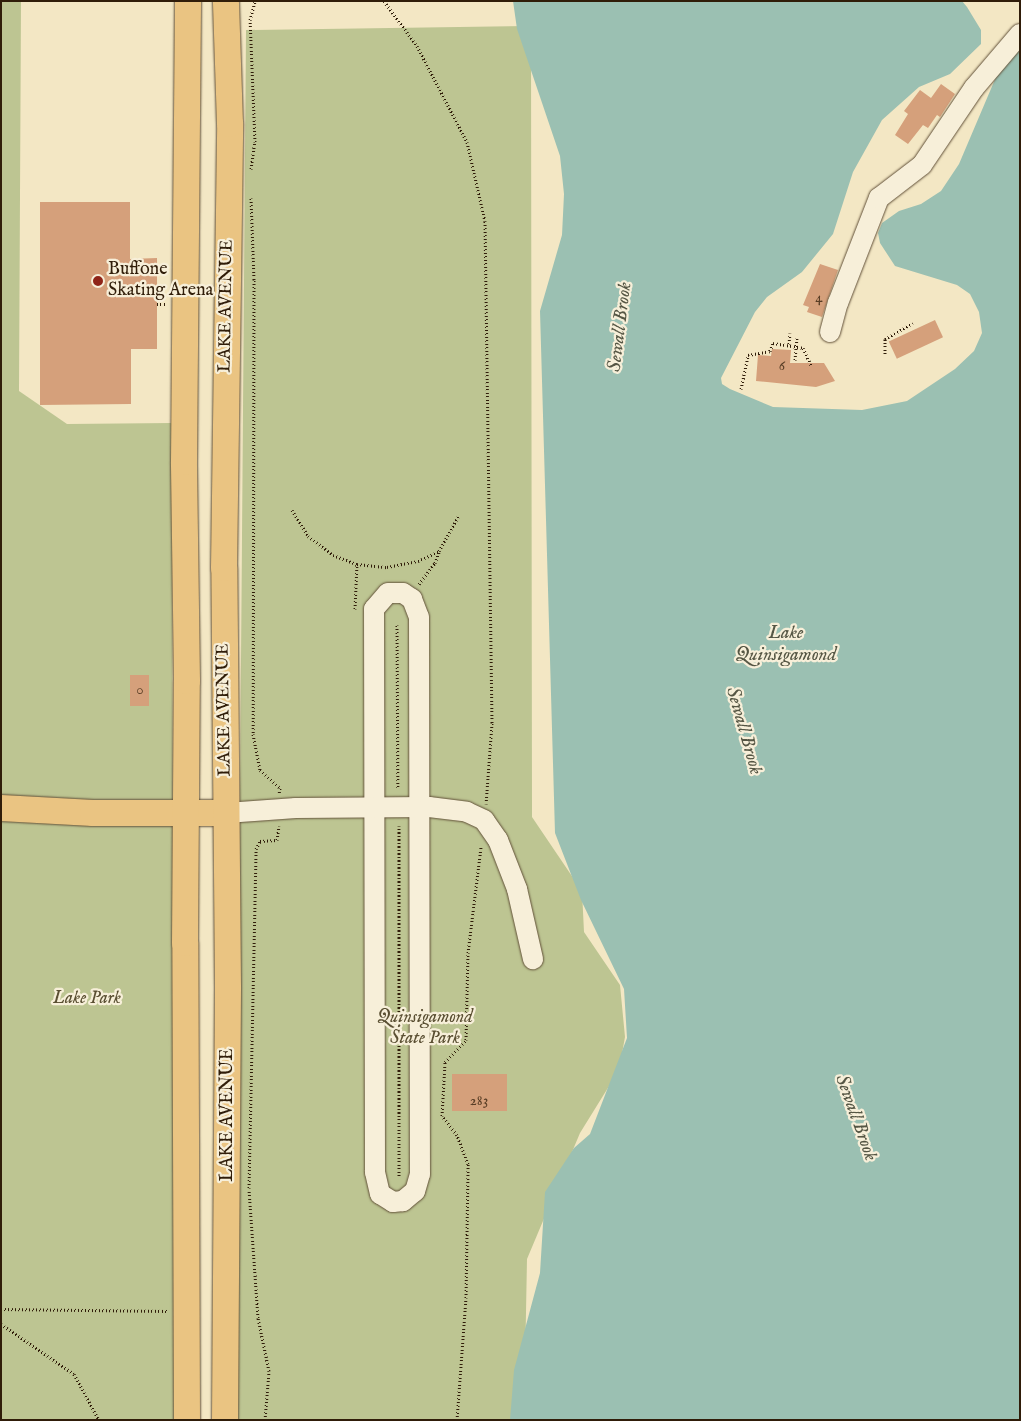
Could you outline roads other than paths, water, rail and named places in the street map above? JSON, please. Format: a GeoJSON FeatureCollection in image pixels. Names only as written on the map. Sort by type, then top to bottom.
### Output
{"type":"FeatureCollection","features":[{"type":"Feature","properties":{"kind":"main road","name":"LAKE AVENUE"},"geometry":{"type":"LineString","coordinates":[[187,1420],[187,815],[184,452],[188,1]]}},
{"type":"Feature","properties":{"kind":"main road","name":"LAKE AVENUE"},"geometry":{"type":"LineString","coordinates":[[225,1420],[226,813],[224,568],[230,124],[226,1]]}},
{"type":"Feature","properties":{"kind":"main road"},"geometry":{"type":"LineString","coordinates":[[1,808],[187,815],[226,813]]}},
{"type":"Feature","properties":{"kind":"street"},"geometry":{"type":"LineString","coordinates":[[830,332],[838,303],[879,198],[922,165],[974,88],[1020,34]]}},
{"type":"Feature","properties":{"kind":"street"},"geometry":{"type":"LineString","coordinates":[[396,592],[412,599],[419,617],[419,808],[420,1174],[415,1191],[403,1201],[393,1202],[380,1194],[375,1172],[376,808],[374,609],[381,598],[396,592]]}},
{"type":"Feature","properties":{"kind":"street"},"geometry":{"type":"LineString","coordinates":[[226,813],[279,808],[457,809],[484,820],[498,840],[510,868],[533,959]]}},
{"type":"Feature","properties":{"kind":"water","name":"Lake Quinsigamond"},"geometry":{"type":"Polygon","coordinates":[[[513,1],[962,1],[967,7],[981,30],[981,44],[950,74],[919,87],[882,120],[853,172],[833,234],[802,272],[767,297],[755,312],[721,378],[722,384],[730,389],[773,407],[862,410],[907,401],[955,369],[974,351],[982,333],[979,312],[970,294],[957,285],[895,266],[880,243],[878,233],[882,223],[899,211],[921,204],[941,191],[959,164],[996,77],[1020,49],[1020,1420],[510,1420],[514,1370],[540,1273],[545,1192],[574,1148],[590,1134],[627,1038],[624,989],[581,900],[555,833],[540,311],[562,235],[564,194],[560,156],[517,29],[513,1]]]}},
{"type":"Feature","properties":{"kind":"place","name":"Buffone Skating Arena"},"geometry":{"type":"Point","coordinates":[98,281]}},
{"type":"Feature","properties":{"kind":"water label","name":"Sewall Brook"},"geometry":{"type":"Point","coordinates":[621,327]}},
{"type":"Feature","properties":{"kind":"water label","name":"Sewall Brook"},"geometry":{"type":"Point","coordinates":[743,731]}},
{"type":"Feature","properties":{"kind":"water label","name":"Sewall Brook"},"geometry":{"type":"Point","coordinates":[855,1118]}},
{"type":"Feature","properties":{"kind":"park label","name":"Lake Park"},"geometry":{"type":"Point","coordinates":[87,999]}},
{"type":"Feature","properties":{"kind":"park label","name":"Quinsigamond State Park"},"geometry":{"type":"Point","coordinates":[425,1029]}}]}
